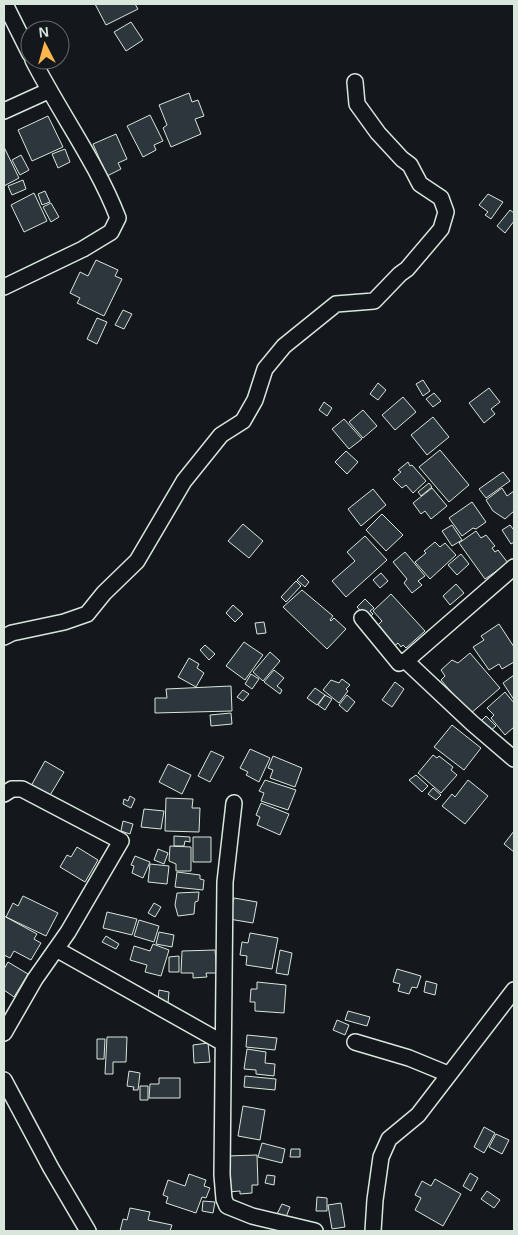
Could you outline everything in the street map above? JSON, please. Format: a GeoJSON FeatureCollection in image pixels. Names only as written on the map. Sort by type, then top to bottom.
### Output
{"type":"FeatureCollection","features":[{"type":"Feature","properties":{"kind":"street"},"geometry":{"type":"LineString","coordinates":[[5,4],[20,34]]}},
{"type":"Feature","properties":{"kind":"street"},"geometry":{"type":"LineString","coordinates":[[4,287],[111,232],[118,218],[109,194],[38,70]]}},
{"type":"Feature","properties":{"kind":"street"},"geometry":{"type":"LineString","coordinates":[[4,636],[64,622],[86,614],[136,561],[184,481],[221,435],[243,421],[255,400],[265,369],[284,346],[336,304],[374,301],[407,269],[441,229],[446,212],[441,198],[420,184],[410,165],[378,133],[358,104],[355,82]]}},
{"type":"Feature","properties":{"kind":"street"},"geometry":{"type":"LineString","coordinates":[[4,111],[48,90]]}},
{"type":"Feature","properties":{"kind":"street"},"geometry":{"type":"LineString","coordinates":[[362,618],[399,663],[406,661],[514,567]]}},
{"type":"Feature","properties":{"kind":"street"},"geometry":{"type":"LineString","coordinates":[[406,661],[472,723],[514,759]]}},
{"type":"Feature","properties":{"kind":"street"},"geometry":{"type":"LineString","coordinates":[[4,794],[12,789],[22,789],[121,841],[68,932],[34,979],[4,1033]]}},
{"type":"Feature","properties":{"kind":"street"},"geometry":{"type":"LineString","coordinates":[[234,803],[225,882],[222,1175],[224,1199],[227,1206],[252,1216],[315,1231]]}},
{"type":"Feature","properties":{"kind":"street"},"geometry":{"type":"LineString","coordinates":[[56,949],[224,1043]]}},
{"type":"Feature","properties":{"kind":"street"},"geometry":{"type":"LineString","coordinates":[[373,1231],[381,1157],[390,1139],[418,1115],[514,990]]}},
{"type":"Feature","properties":{"kind":"street"},"geometry":{"type":"LineString","coordinates":[[356,1042],[409,1058],[448,1074]]}},
{"type":"Feature","properties":{"kind":"street"},"geometry":{"type":"LineString","coordinates":[[4,1080],[51,1168],[88,1231]]}},
{"type":"Feature","properties":{"kind":"building"},"geometry":{"type":"Polygon","coordinates":[[[95,4],[135,4],[138,9],[106,25],[95,4]]]}},
{"type":"Feature","properties":{"kind":"building"},"geometry":{"type":"Polygon","coordinates":[[[131,22],[143,40],[126,51],[114,32],[131,22]]]}},
{"type":"Feature","properties":{"kind":"building"},"geometry":{"type":"Polygon","coordinates":[[[189,93],[192,102],[198,100],[204,116],[195,119],[201,134],[171,147],[163,128],[167,125],[159,105],[189,93]]]}},
{"type":"Feature","properties":{"kind":"building"},"geometry":{"type":"Polygon","coordinates":[[[150,115],[163,141],[154,145],[156,150],[143,157],[127,126],[150,115]]]}},
{"type":"Feature","properties":{"kind":"building"},"geometry":{"type":"Polygon","coordinates":[[[48,116],[63,147],[32,161],[18,130],[48,116]]]}},
{"type":"Feature","properties":{"kind":"building"},"geometry":{"type":"Polygon","coordinates":[[[116,134],[127,159],[118,163],[121,169],[107,176],[93,144],[116,134]]]}},
{"type":"Feature","properties":{"kind":"building"},"geometry":{"type":"Polygon","coordinates":[[[4,147],[19,178],[4,186],[4,147]]]}},
{"type":"Feature","properties":{"kind":"building"},"geometry":{"type":"Polygon","coordinates":[[[65,149],[70,162],[58,168],[52,154],[65,149]]]}},
{"type":"Feature","properties":{"kind":"building"},"geometry":{"type":"Polygon","coordinates":[[[21,155],[29,170],[20,175],[12,160],[21,155]]]}},
{"type":"Feature","properties":{"kind":"building"},"geometry":{"type":"Polygon","coordinates":[[[23,180],[26,189],[12,195],[8,186],[23,180]]]}},
{"type":"Feature","properties":{"kind":"building"},"geometry":{"type":"Polygon","coordinates":[[[45,191],[50,202],[42,205],[38,194],[45,191]]]}},
{"type":"Feature","properties":{"kind":"building"},"geometry":{"type":"Polygon","coordinates":[[[34,193],[47,221],[24,232],[11,205],[34,193]]]}},
{"type":"Feature","properties":{"kind":"building"},"geometry":{"type":"Polygon","coordinates":[[[488,194],[503,202],[491,219],[485,215],[488,212],[479,205],[488,194]]]}},
{"type":"Feature","properties":{"kind":"building"},"geometry":{"type":"Polygon","coordinates":[[[51,203],[59,217],[51,222],[43,207],[51,203]]]}},
{"type":"Feature","properties":{"kind":"building"},"geometry":{"type":"Polygon","coordinates":[[[510,210],[514,213],[514,221],[505,233],[497,226],[510,210]]]}},
{"type":"Feature","properties":{"kind":"building"},"geometry":{"type":"Polygon","coordinates":[[[96,260],[118,270],[115,276],[122,279],[104,316],[77,303],[80,298],[70,293],[80,272],[88,276],[96,260]]]}},
{"type":"Feature","properties":{"kind":"building"},"geometry":{"type":"Polygon","coordinates":[[[123,310],[132,314],[124,329],[115,325],[123,310]]]}},
{"type":"Feature","properties":{"kind":"building"},"geometry":{"type":"Polygon","coordinates":[[[97,318],[107,322],[97,344],[87,339],[97,318]]]}},
{"type":"Feature","properties":{"kind":"building"},"geometry":{"type":"Polygon","coordinates":[[[423,380],[430,391],[423,396],[416,384],[423,380]]]}},
{"type":"Feature","properties":{"kind":"building"},"geometry":{"type":"Polygon","coordinates":[[[378,383],[386,390],[378,400],[370,394],[378,383]]]}},
{"type":"Feature","properties":{"kind":"building"},"geometry":{"type":"Polygon","coordinates":[[[489,388],[500,402],[491,409],[495,414],[484,423],[469,403],[489,388]]]}},
{"type":"Feature","properties":{"kind":"building"},"geometry":{"type":"Polygon","coordinates":[[[434,393],[441,401],[433,407],[426,399],[434,393]]]}},
{"type":"Feature","properties":{"kind":"building"},"geometry":{"type":"Polygon","coordinates":[[[403,397],[416,412],[395,430],[382,415],[403,397]]]}},
{"type":"Feature","properties":{"kind":"building"},"geometry":{"type":"Polygon","coordinates":[[[324,402],[332,408],[327,416],[319,410],[324,402]]]}},
{"type":"Feature","properties":{"kind":"building"},"geometry":{"type":"Polygon","coordinates":[[[363,410],[377,426],[363,438],[349,422],[363,410]]]}},
{"type":"Feature","properties":{"kind":"building"},"geometry":{"type":"Polygon","coordinates":[[[433,417],[449,437],[427,455],[411,435],[433,417]]]}},
{"type":"Feature","properties":{"kind":"building"},"geometry":{"type":"Polygon","coordinates":[[[344,419],[362,439],[349,449],[332,429],[344,419]]]}},
{"type":"Feature","properties":{"kind":"building"},"geometry":{"type":"Polygon","coordinates":[[[440,450],[469,485],[449,502],[419,467],[440,450]]]}},
{"type":"Feature","properties":{"kind":"building"},"geometry":{"type":"Polygon","coordinates":[[[346,451],[358,462],[347,474],[335,462],[346,451]]]}},
{"type":"Feature","properties":{"kind":"building"},"geometry":{"type":"Polygon","coordinates":[[[408,462],[426,481],[413,493],[406,485],[402,488],[393,479],[401,472],[398,470],[408,462]]]}},
{"type":"Feature","properties":{"kind":"building"},"geometry":{"type":"Polygon","coordinates":[[[503,472],[510,481],[486,498],[479,489],[503,472]]]}},
{"type":"Feature","properties":{"kind":"building"},"geometry":{"type":"Polygon","coordinates":[[[429,483],[432,487],[421,496],[418,492],[429,483]]]}},
{"type":"Feature","properties":{"kind":"building"},"geometry":{"type":"Polygon","coordinates":[[[432,488],[447,506],[431,519],[425,511],[421,514],[413,503],[432,488]]]}},
{"type":"Feature","properties":{"kind":"building"},"geometry":{"type":"Polygon","coordinates":[[[502,488],[507,496],[514,491],[514,511],[505,519],[493,511],[486,500],[502,488]]]}},
{"type":"Feature","properties":{"kind":"building"},"geometry":{"type":"Polygon","coordinates":[[[373,489],[386,505],[361,526],[348,509],[373,489]]]}},
{"type":"Feature","properties":{"kind":"building"},"geometry":{"type":"Polygon","coordinates":[[[472,502],[486,522],[462,536],[449,518],[472,502]]]}},
{"type":"Feature","properties":{"kind":"building"},"geometry":{"type":"Polygon","coordinates":[[[382,514],[403,535],[386,551],[366,530],[382,514]]]}},
{"type":"Feature","properties":{"kind":"building"},"geometry":{"type":"Polygon","coordinates":[[[243,524],[263,541],[249,558],[228,541],[243,524]]]}},
{"type":"Feature","properties":{"kind":"building"},"geometry":{"type":"Polygon","coordinates":[[[452,525],[462,540],[452,546],[442,531],[452,525]]]}},
{"type":"Feature","properties":{"kind":"building"},"geometry":{"type":"Polygon","coordinates":[[[510,525],[514,528],[514,542],[511,544],[502,530],[510,525]]]}},
{"type":"Feature","properties":{"kind":"building"},"geometry":{"type":"Polygon","coordinates":[[[476,531],[481,538],[486,535],[495,546],[492,548],[495,552],[498,550],[508,563],[485,579],[459,543],[476,531]]]}},
{"type":"Feature","properties":{"kind":"building"},"geometry":{"type":"Polygon","coordinates":[[[365,536],[387,560],[346,597],[332,581],[355,561],[347,552],[365,536]]]}},
{"type":"Feature","properties":{"kind":"building"},"geometry":{"type":"Polygon","coordinates":[[[435,542],[440,547],[445,543],[456,555],[430,579],[415,562],[435,542]]]}},
{"type":"Feature","properties":{"kind":"building"},"geometry":{"type":"Polygon","coordinates":[[[405,552],[425,576],[418,581],[422,585],[412,593],[404,583],[407,579],[393,562],[405,552]]]}},
{"type":"Feature","properties":{"kind":"building"},"geometry":{"type":"Polygon","coordinates":[[[461,554],[469,564],[457,575],[448,565],[461,554]]]}},
{"type":"Feature","properties":{"kind":"building"},"geometry":{"type":"Polygon","coordinates":[[[381,573],[388,581],[380,588],[373,580],[381,573]]]}},
{"type":"Feature","properties":{"kind":"building"},"geometry":{"type":"Polygon","coordinates":[[[302,575],[309,582],[305,587],[297,580],[302,575]]]}},
{"type":"Feature","properties":{"kind":"building"},"geometry":{"type":"Polygon","coordinates":[[[296,581],[301,586],[286,602],[281,597],[296,581]]]}},
{"type":"Feature","properties":{"kind":"building"},"geometry":{"type":"Polygon","coordinates":[[[456,584],[464,593],[450,605],[443,596],[456,584]]]}},
{"type":"Feature","properties":{"kind":"building"},"geometry":{"type":"Polygon","coordinates":[[[302,590],[333,616],[331,621],[334,618],[346,629],[327,649],[283,607],[302,590]]]}},
{"type":"Feature","properties":{"kind":"building"},"geometry":{"type":"Polygon","coordinates":[[[391,594],[425,631],[406,648],[403,645],[401,647],[398,643],[392,648],[374,629],[382,621],[373,611],[391,594]]]}},
{"type":"Feature","properties":{"kind":"building"},"geometry":{"type":"Polygon","coordinates":[[[365,599],[374,608],[370,611],[373,614],[368,619],[357,607],[365,599]]]}},
{"type":"Feature","properties":{"kind":"building"},"geometry":{"type":"Polygon","coordinates":[[[233,605],[243,614],[235,622],[226,613],[233,605]]]}},
{"type":"Feature","properties":{"kind":"building"},"geometry":{"type":"Polygon","coordinates":[[[264,622],[266,633],[257,634],[255,623],[264,622]]]}},
{"type":"Feature","properties":{"kind":"building"},"geometry":{"type":"Polygon","coordinates":[[[499,624],[514,647],[514,662],[502,669],[499,664],[489,670],[473,647],[484,640],[481,636],[499,624]]]}},
{"type":"Feature","properties":{"kind":"building"},"geometry":{"type":"Polygon","coordinates":[[[244,642],[263,655],[245,680],[226,666],[244,642]]]}},
{"type":"Feature","properties":{"kind":"building"},"geometry":{"type":"Polygon","coordinates":[[[205,645],[215,654],[209,660],[200,650],[205,645]]]}},
{"type":"Feature","properties":{"kind":"building"},"geometry":{"type":"Polygon","coordinates":[[[270,652],[280,661],[263,681],[253,672],[270,652]]]}},
{"type":"Feature","properties":{"kind":"building"},"geometry":{"type":"Polygon","coordinates":[[[470,653],[500,688],[470,714],[441,680],[445,676],[441,670],[452,660],[458,663],[470,653]]]}},
{"type":"Feature","properties":{"kind":"building"},"geometry":{"type":"Polygon","coordinates":[[[189,658],[199,664],[197,668],[204,673],[196,687],[178,677],[189,658]]]}},
{"type":"Feature","properties":{"kind":"building"},"geometry":{"type":"Polygon","coordinates":[[[274,670],[284,678],[277,686],[282,690],[280,694],[264,682],[274,670]]]}},
{"type":"Feature","properties":{"kind":"building"},"geometry":{"type":"Polygon","coordinates":[[[251,674],[259,679],[252,689],[245,684],[251,674]]]}},
{"type":"Feature","properties":{"kind":"building"},"geometry":{"type":"Polygon","coordinates":[[[514,675],[514,700],[503,683],[514,675]]]}},
{"type":"Feature","properties":{"kind":"building"},"geometry":{"type":"Polygon","coordinates":[[[342,679],[350,685],[339,703],[323,690],[331,680],[339,683],[342,679]]]}},
{"type":"Feature","properties":{"kind":"building"},"geometry":{"type":"Polygon","coordinates":[[[395,682],[404,689],[392,707],[382,700],[395,682]]]}},
{"type":"Feature","properties":{"kind":"building"},"geometry":{"type":"Polygon","coordinates":[[[231,686],[232,711],[155,713],[155,698],[167,698],[166,689],[231,686]]]}},
{"type":"Feature","properties":{"kind":"building"},"geometry":{"type":"Polygon","coordinates":[[[315,688],[325,695],[317,705],[307,698],[315,688]]]}},
{"type":"Feature","properties":{"kind":"building"},"geometry":{"type":"Polygon","coordinates":[[[243,690],[249,694],[243,701],[237,697],[243,690]]]}},
{"type":"Feature","properties":{"kind":"building"},"geometry":{"type":"Polygon","coordinates":[[[505,692],[514,703],[514,727],[505,735],[491,718],[494,715],[487,708],[505,692]]]}},
{"type":"Feature","properties":{"kind":"building"},"geometry":{"type":"Polygon","coordinates":[[[325,695],[332,699],[325,710],[318,705],[325,695]]]}},
{"type":"Feature","properties":{"kind":"building"},"geometry":{"type":"Polygon","coordinates":[[[347,695],[355,702],[347,712],[339,705],[347,695]]]}},
{"type":"Feature","properties":{"kind":"building"},"geometry":{"type":"Polygon","coordinates":[[[231,713],[232,724],[211,726],[210,715],[231,713]]]}},
{"type":"Feature","properties":{"kind":"building"},"geometry":{"type":"Polygon","coordinates":[[[486,716],[496,726],[489,732],[480,722],[486,716]]]}},
{"type":"Feature","properties":{"kind":"building"},"geometry":{"type":"Polygon","coordinates":[[[452,725],[481,748],[464,770],[434,747],[452,725]]]}},
{"type":"Feature","properties":{"kind":"building"},"geometry":{"type":"Polygon","coordinates":[[[250,749],[270,758],[259,782],[246,775],[248,772],[240,768],[250,749]]]}},
{"type":"Feature","properties":{"kind":"building"},"geometry":{"type":"Polygon","coordinates":[[[211,751],[224,757],[210,782],[198,776],[211,751]]]}},
{"type":"Feature","properties":{"kind":"building"},"geometry":{"type":"Polygon","coordinates":[[[433,755],[437,758],[439,756],[453,767],[451,770],[457,775],[441,793],[418,773],[433,755]]]}},
{"type":"Feature","properties":{"kind":"building"},"geometry":{"type":"Polygon","coordinates":[[[273,756],[302,768],[295,787],[270,778],[273,770],[268,768],[273,756]]]}},
{"type":"Feature","properties":{"kind":"building"},"geometry":{"type":"Polygon","coordinates":[[[45,761],[64,772],[49,797],[31,786],[45,761]]]}},
{"type":"Feature","properties":{"kind":"building"},"geometry":{"type":"Polygon","coordinates":[[[168,764],[191,775],[182,794],[159,782],[168,764]]]}},
{"type":"Feature","properties":{"kind":"building"},"geometry":{"type":"Polygon","coordinates":[[[416,775],[428,786],[422,792],[409,780],[416,775]]]}},
{"type":"Feature","properties":{"kind":"building"},"geometry":{"type":"Polygon","coordinates":[[[265,780],[296,790],[288,810],[261,801],[264,793],[259,791],[265,780]]]}},
{"type":"Feature","properties":{"kind":"building"},"geometry":{"type":"Polygon","coordinates":[[[468,780],[488,796],[465,824],[442,806],[452,794],[455,797],[468,780]]]}},
{"type":"Feature","properties":{"kind":"building"},"geometry":{"type":"Polygon","coordinates":[[[433,788],[441,795],[436,800],[428,794],[433,788]]]}},
{"type":"Feature","properties":{"kind":"building"},"geometry":{"type":"Polygon","coordinates":[[[130,796],[135,799],[131,808],[123,804],[124,799],[128,801],[130,796]]]}},
{"type":"Feature","properties":{"kind":"building"},"geometry":{"type":"Polygon","coordinates":[[[166,798],[193,799],[192,808],[200,808],[199,832],[165,831],[166,798]]]}},
{"type":"Feature","properties":{"kind":"building"},"geometry":{"type":"Polygon","coordinates":[[[261,803],[289,814],[280,835],[257,825],[260,817],[256,815],[261,803]]]}},
{"type":"Feature","properties":{"kind":"building"},"geometry":{"type":"Polygon","coordinates":[[[144,809],[164,811],[161,829],[141,827],[144,809]]]}},
{"type":"Feature","properties":{"kind":"building"},"geometry":{"type":"Polygon","coordinates":[[[123,821],[133,824],[130,834],[121,831],[123,821]]]}},
{"type":"Feature","properties":{"kind":"building"},"geometry":{"type":"Polygon","coordinates":[[[514,831],[514,852],[504,844],[514,831]]]}},
{"type":"Feature","properties":{"kind":"building"},"geometry":{"type":"Polygon","coordinates":[[[174,836],[190,837],[190,842],[185,841],[184,846],[174,846],[174,836]]]}},
{"type":"Feature","properties":{"kind":"building"},"geometry":{"type":"Polygon","coordinates":[[[193,837],[211,837],[211,862],[193,862],[193,837]]]}},
{"type":"Feature","properties":{"kind":"building"},"geometry":{"type":"Polygon","coordinates":[[[170,846],[191,847],[191,871],[176,871],[176,864],[169,861],[170,846]]]}},
{"type":"Feature","properties":{"kind":"building"},"geometry":{"type":"Polygon","coordinates":[[[77,847],[98,860],[85,882],[60,867],[67,855],[71,857],[77,847]]]}},
{"type":"Feature","properties":{"kind":"building"},"geometry":{"type":"Polygon","coordinates":[[[158,849],[168,853],[164,864],[154,860],[158,849]]]}},
{"type":"Feature","properties":{"kind":"building"},"geometry":{"type":"Polygon","coordinates":[[[135,856],[150,862],[143,878],[132,873],[134,866],[131,865],[135,856]]]}},
{"type":"Feature","properties":{"kind":"building"},"geometry":{"type":"Polygon","coordinates":[[[150,864],[169,866],[167,884],[148,882],[150,864]]]}},
{"type":"Feature","properties":{"kind":"building"},"geometry":{"type":"Polygon","coordinates":[[[177,872],[200,875],[200,879],[204,880],[203,890],[175,887],[177,872]]]}},
{"type":"Feature","properties":{"kind":"building"},"geometry":{"type":"Polygon","coordinates":[[[199,892],[198,901],[195,902],[194,914],[178,916],[175,905],[177,893],[199,892]]]}},
{"type":"Feature","properties":{"kind":"building"},"geometry":{"type":"Polygon","coordinates":[[[23,896],[58,913],[46,936],[6,917],[13,903],[18,906],[23,896]]]}},
{"type":"Feature","properties":{"kind":"building"},"geometry":{"type":"Polygon","coordinates":[[[234,898],[257,902],[253,923],[229,919],[234,898]]]}},
{"type":"Feature","properties":{"kind":"building"},"geometry":{"type":"Polygon","coordinates":[[[154,903],[161,907],[155,917],[148,913],[154,903]]]}},
{"type":"Feature","properties":{"kind":"building"},"geometry":{"type":"Polygon","coordinates":[[[107,912],[137,919],[132,935],[103,928],[107,912]]]}},
{"type":"Feature","properties":{"kind":"building"},"geometry":{"type":"Polygon","coordinates":[[[4,916],[37,934],[34,939],[41,943],[31,960],[14,951],[10,958],[4,955],[4,916]]]}},
{"type":"Feature","properties":{"kind":"building"},"geometry":{"type":"Polygon","coordinates":[[[139,920],[159,926],[154,942],[134,936],[139,920]]]}},
{"type":"Feature","properties":{"kind":"building"},"geometry":{"type":"Polygon","coordinates":[[[159,932],[174,935],[172,947],[156,944],[159,932]]]}},
{"type":"Feature","properties":{"kind":"building"},"geometry":{"type":"Polygon","coordinates":[[[250,933],[278,938],[272,969],[246,965],[247,956],[240,955],[242,942],[248,943],[250,933]]]}},
{"type":"Feature","properties":{"kind":"building"},"geometry":{"type":"Polygon","coordinates":[[[106,936],[119,944],[116,949],[102,942],[106,936]]]}},
{"type":"Feature","properties":{"kind":"building"},"geometry":{"type":"Polygon","coordinates":[[[153,944],[169,950],[161,976],[145,972],[147,965],[130,960],[134,946],[150,951],[153,944]]]}},
{"type":"Feature","properties":{"kind":"building"},"geometry":{"type":"Polygon","coordinates":[[[215,950],[217,973],[206,973],[207,977],[193,978],[193,973],[181,973],[182,951],[215,950]]]}},
{"type":"Feature","properties":{"kind":"building"},"geometry":{"type":"Polygon","coordinates":[[[280,950],[292,953],[288,975],[276,973],[280,950]]]}},
{"type":"Feature","properties":{"kind":"building"},"geometry":{"type":"Polygon","coordinates":[[[179,956],[179,972],[169,972],[169,957],[179,956]]]}},
{"type":"Feature","properties":{"kind":"building"},"geometry":{"type":"Polygon","coordinates":[[[8,962],[28,974],[14,997],[4,990],[4,969],[8,962]]]}},
{"type":"Feature","properties":{"kind":"building"},"geometry":{"type":"Polygon","coordinates":[[[397,969],[421,976],[417,988],[412,987],[409,994],[398,991],[400,984],[393,982],[397,969]]]}},
{"type":"Feature","properties":{"kind":"building"},"geometry":{"type":"Polygon","coordinates":[[[426,981],[437,984],[435,995],[424,992],[426,981]]]}},
{"type":"Feature","properties":{"kind":"building"},"geometry":{"type":"Polygon","coordinates":[[[257,982],[286,985],[284,1013],[255,1011],[255,1002],[250,1002],[251,989],[257,989],[257,982]]]}},
{"type":"Feature","properties":{"kind":"building"},"geometry":{"type":"Polygon","coordinates":[[[159,990],[169,992],[168,1003],[161,1002],[158,999],[159,990]]]}},
{"type":"Feature","properties":{"kind":"building"},"geometry":{"type":"Polygon","coordinates":[[[348,1011],[370,1017],[367,1026],[345,1020],[348,1011]]]}},
{"type":"Feature","properties":{"kind":"building"},"geometry":{"type":"Polygon","coordinates":[[[337,1020],[349,1025],[345,1035],[333,1030],[337,1020]]]}},
{"type":"Feature","properties":{"kind":"building"},"geometry":{"type":"Polygon","coordinates":[[[247,1035],[277,1038],[275,1050],[246,1047],[247,1035]]]}},
{"type":"Feature","properties":{"kind":"building"},"geometry":{"type":"Polygon","coordinates":[[[107,1037],[127,1037],[126,1062],[113,1062],[113,1074],[105,1074],[107,1037]]]}},
{"type":"Feature","properties":{"kind":"building"},"geometry":{"type":"Polygon","coordinates":[[[97,1039],[105,1039],[104,1059],[97,1059],[97,1039]]]}},
{"type":"Feature","properties":{"kind":"building"},"geometry":{"type":"Polygon","coordinates":[[[208,1043],[210,1062],[194,1063],[193,1045],[208,1043]]]}},
{"type":"Feature","properties":{"kind":"building"},"geometry":{"type":"Polygon","coordinates":[[[247,1049],[266,1052],[265,1063],[275,1064],[274,1076],[256,1074],[256,1070],[244,1069],[247,1049]]]}},
{"type":"Feature","properties":{"kind":"building"},"geometry":{"type":"Polygon","coordinates":[[[129,1071],[140,1073],[138,1090],[133,1090],[134,1087],[127,1086],[129,1071]]]}},
{"type":"Feature","properties":{"kind":"building"},"geometry":{"type":"Polygon","coordinates":[[[245,1076],[276,1079],[275,1090],[244,1087],[245,1076]]]}},
{"type":"Feature","properties":{"kind":"building"},"geometry":{"type":"Polygon","coordinates":[[[159,1078],[180,1078],[180,1098],[149,1098],[150,1084],[159,1084],[159,1078]]]}},
{"type":"Feature","properties":{"kind":"building"},"geometry":{"type":"Polygon","coordinates":[[[140,1086],[148,1086],[148,1100],[140,1100],[140,1086]]]}},
{"type":"Feature","properties":{"kind":"building"},"geometry":{"type":"Polygon","coordinates":[[[243,1106],[265,1110],[260,1140],[238,1136],[243,1106]]]}},
{"type":"Feature","properties":{"kind":"building"},"geometry":{"type":"Polygon","coordinates":[[[484,1127],[495,1133],[484,1153],[474,1147],[484,1127]]]}},
{"type":"Feature","properties":{"kind":"building"},"geometry":{"type":"Polygon","coordinates":[[[496,1134],[509,1140],[502,1154],[489,1147],[496,1134]]]}},
{"type":"Feature","properties":{"kind":"building"},"geometry":{"type":"Polygon","coordinates":[[[262,1143],[285,1149],[282,1163],[258,1157],[262,1143]]]}},
{"type":"Feature","properties":{"kind":"building"},"geometry":{"type":"Polygon","coordinates":[[[291,1149],[300,1149],[300,1157],[290,1157],[291,1149]]]}},
{"type":"Feature","properties":{"kind":"building"},"geometry":{"type":"Polygon","coordinates":[[[257,1155],[258,1185],[252,1185],[252,1193],[228,1192],[227,1156],[257,1155]]]}},
{"type":"Feature","properties":{"kind":"building"},"geometry":{"type":"Polygon","coordinates":[[[470,1173],[478,1178],[471,1191],[463,1186],[470,1173]]]}},
{"type":"Feature","properties":{"kind":"building"},"geometry":{"type":"Polygon","coordinates":[[[189,1174],[206,1180],[204,1186],[210,1188],[206,1198],[202,1197],[196,1213],[166,1203],[168,1197],[163,1195],[168,1180],[185,1186],[189,1174]]]}},
{"type":"Feature","properties":{"kind":"building"},"geometry":{"type":"Polygon","coordinates":[[[267,1175],[275,1176],[274,1185],[265,1183],[267,1175]]]}},
{"type":"Feature","properties":{"kind":"building"},"geometry":{"type":"Polygon","coordinates":[[[435,1179],[461,1194],[443,1226],[415,1210],[421,1198],[415,1195],[422,1181],[431,1186],[435,1179]]]}},
{"type":"Feature","properties":{"kind":"building"},"geometry":{"type":"Polygon","coordinates":[[[487,1191],[500,1200],[494,1208],[481,1199],[487,1191]]]}},
{"type":"Feature","properties":{"kind":"building"},"geometry":{"type":"Polygon","coordinates":[[[317,1197],[327,1198],[327,1211],[316,1211],[317,1197]]]}},
{"type":"Feature","properties":{"kind":"building"},"geometry":{"type":"Polygon","coordinates":[[[203,1201],[215,1202],[213,1213],[202,1211],[203,1201]]]}},
{"type":"Feature","properties":{"kind":"building"},"geometry":{"type":"Polygon","coordinates":[[[341,1203],[345,1227],[332,1229],[328,1205],[341,1203]]]}},
{"type":"Feature","properties":{"kind":"building"},"geometry":{"type":"Polygon","coordinates":[[[282,1204],[290,1207],[286,1217],[277,1214],[282,1204]]]}},
{"type":"Feature","properties":{"kind":"building"},"geometry":{"type":"Polygon","coordinates":[[[130,1208],[150,1212],[148,1220],[172,1225],[170,1231],[120,1231],[123,1219],[127,1220],[130,1208]]]}}]}
